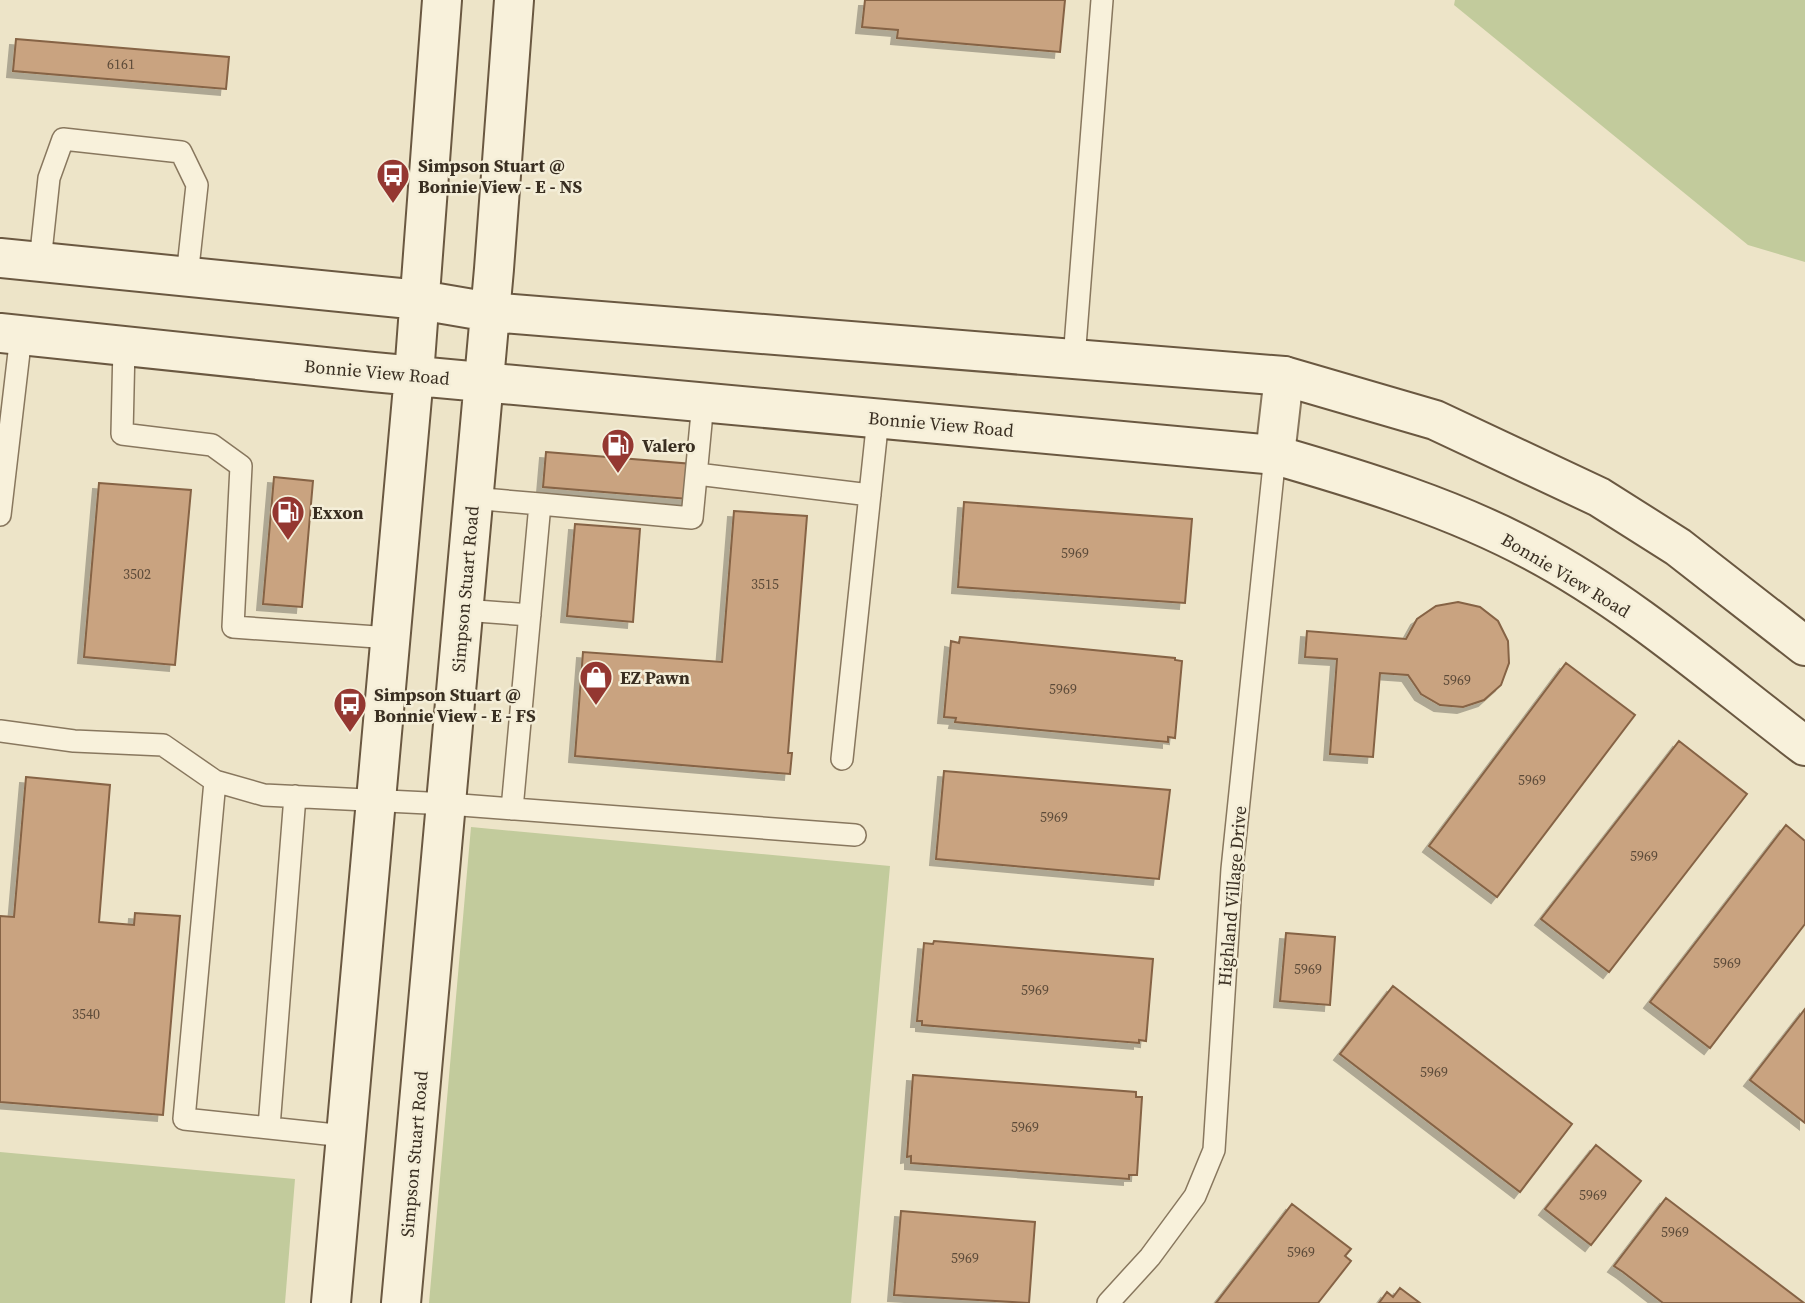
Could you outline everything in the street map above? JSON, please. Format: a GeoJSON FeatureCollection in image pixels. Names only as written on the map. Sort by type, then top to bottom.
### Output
{"type":"FeatureCollection","features":[{"type":"Feature","properties":{"kind":"main road"},"geometry":{"type":"LineString","coordinates":[[331,1303],[378,799],[442,0]]}},
{"type":"Feature","properties":{"kind":"main road","name":"Simpson Stuart Road"},"geometry":{"type":"LineString","coordinates":[[401,1303],[448,804],[514,0]]}},
{"type":"Feature","properties":{"kind":"main road"},"geometry":{"type":"LineString","coordinates":[[0,258],[420,300],[490,312],[1284,376],[1435,420],[1599,497],[1678,547],[1805,646]]}},
{"type":"Feature","properties":{"kind":"main road","name":"Bonnie View Road"},"geometry":{"type":"LineString","coordinates":[[11,334],[483,382],[1275,455],[1334,472],[1478,524],[1534,551],[1616,601],[1805,746]]}},
{"type":"Feature","properties":{"kind":"main road"},"geometry":{"type":"LineString","coordinates":[[1275,455],[1284,376]]}},
{"type":"Feature","properties":{"kind":"lane"},"geometry":{"type":"LineString","coordinates":[[1074,359],[1102,0]]}},
{"type":"Feature","properties":{"kind":"lane"},"geometry":{"type":"LineString","coordinates":[[40,262],[49,178],[63,139],[181,152],[197,185],[187,277]]}},
{"type":"Feature","properties":{"kind":"lane"},"geometry":{"type":"LineString","coordinates":[[0,515],[11,334]]}},
{"type":"Feature","properties":{"kind":"lane"},"geometry":{"type":"LineString","coordinates":[[124,346],[122,434],[212,445],[241,466],[233,627],[391,638]]}},
{"type":"Feature","properties":{"kind":"lane"},"geometry":{"type":"LineString","coordinates":[[472,498],[692,518],[703,402]]}},
{"type":"Feature","properties":{"kind":"lane"},"geometry":{"type":"LineString","coordinates":[[842,759],[878,418]]}},
{"type":"Feature","properties":{"kind":"lane","name":"Highland Village Drive"},"geometry":{"type":"LineString","coordinates":[[1108,1303],[1150,1257],[1195,1196],[1214,1150],[1232,869],[1275,455]]}},
{"type":"Feature","properties":{"kind":"lane"},"geometry":{"type":"LineString","coordinates":[[697,474],[870,495]]}},
{"type":"Feature","properties":{"kind":"lane"},"geometry":{"type":"LineString","coordinates":[[512,809],[540,504]]}},
{"type":"Feature","properties":{"kind":"lane"},"geometry":{"type":"LineString","coordinates":[[463,610],[530,615]]}},
{"type":"Feature","properties":{"kind":"lane"},"geometry":{"type":"LineString","coordinates":[[0,731],[74,740],[163,745],[215,781],[264,794],[378,799],[855,835]]}},
{"type":"Feature","properties":{"kind":"lane"},"geometry":{"type":"LineString","coordinates":[[215,781],[184,1119],[345,1136]]}},
{"type":"Feature","properties":{"kind":"lane"},"geometry":{"type":"LineString","coordinates":[[269,1128],[295,796]]}},
{"type":"Feature","properties":{"kind":"green space"},"geometry":{"type":"Polygon","coordinates":[[[1455,0],[1805,0],[1805,262],[1748,245],[1454,5],[1455,0]]]}},
{"type":"Feature","properties":{"kind":"green space"},"geometry":{"type":"Polygon","coordinates":[[[471,827],[890,866],[851,1303],[429,1303],[471,827]]]}},
{"type":"Feature","properties":{"kind":"green space"},"geometry":{"type":"Polygon","coordinates":[[[0,1152],[295,1179],[285,1303],[0,1303],[0,1152]]]}},
{"type":"Feature","properties":{"kind":"building"},"geometry":{"type":"Polygon","coordinates":[[[865,0],[1065,0],[1060,52],[897,38],[898,30],[862,27],[865,0]]]}},
{"type":"Feature","properties":{"kind":"building"},"geometry":{"type":"Polygon","coordinates":[[[16,39],[229,57],[226,89],[13,71],[16,39]]]}},
{"type":"Feature","properties":{"kind":"building","name":"Valero"},"geometry":{"type":"Polygon","coordinates":[[[546,452],[693,464],[689,499],[543,487],[546,452]]]}},
{"type":"Feature","properties":{"kind":"building","name":"Exxon"},"geometry":{"type":"Polygon","coordinates":[[[274,477],[313,481],[302,607],[263,604],[274,477]]]}},
{"type":"Feature","properties":{"kind":"building"},"geometry":{"type":"Polygon","coordinates":[[[99,483],[191,490],[175,665],[84,657],[99,483]]]}},
{"type":"Feature","properties":{"kind":"building"},"geometry":{"type":"Polygon","coordinates":[[[964,502],[1192,519],[1185,603],[958,587],[964,502]]]}},
{"type":"Feature","properties":{"kind":"building"},"geometry":{"type":"Polygon","coordinates":[[[734,511],[807,516],[788,753],[792,753],[790,774],[575,756],[583,652],[722,662],[734,511]]]}},
{"type":"Feature","properties":{"kind":"building"},"geometry":{"type":"Polygon","coordinates":[[[575,524],[640,529],[633,622],[567,616],[575,524]]]}},
{"type":"Feature","properties":{"kind":"building"},"geometry":{"type":"Polygon","coordinates":[[[1458,602],[1480,607],[1498,621],[1508,641],[1509,663],[1501,685],[1484,700],[1463,707],[1440,705],[1421,694],[1408,675],[1380,673],[1373,757],[1330,754],[1337,659],[1305,657],[1307,631],[1406,639],[1417,619],[1436,606],[1458,602]]]}},
{"type":"Feature","properties":{"kind":"building"},"geometry":{"type":"Polygon","coordinates":[[[960,637],[1175,658],[1182,661],[1175,738],[1168,737],[1168,742],[955,722],[956,718],[944,717],[951,641],[959,643],[960,637]]]}},
{"type":"Feature","properties":{"kind":"building"},"geometry":{"type":"Polygon","coordinates":[[[1566,663],[1635,715],[1497,897],[1429,846],[1566,663]]]}},
{"type":"Feature","properties":{"kind":"building"},"geometry":{"type":"Polygon","coordinates":[[[1679,741],[1747,794],[1609,972],[1541,919],[1679,741]]]}},
{"type":"Feature","properties":{"kind":"building"},"geometry":{"type":"Polygon","coordinates":[[[944,771],[1170,790],[1159,879],[936,859],[944,771]]]}},
{"type":"Feature","properties":{"kind":"building"},"geometry":{"type":"Polygon","coordinates":[[[26,777],[110,785],[99,922],[134,925],[135,913],[180,916],[163,1115],[0,1102],[0,916],[14,917],[26,777]]]}},
{"type":"Feature","properties":{"kind":"building"},"geometry":{"type":"Polygon","coordinates":[[[1786,825],[1805,841],[1805,924],[1710,1048],[1650,1002],[1786,825]]]}},
{"type":"Feature","properties":{"kind":"building"},"geometry":{"type":"Polygon","coordinates":[[[1286,933],[1335,937],[1330,1005],[1280,1001],[1286,933]]]}},
{"type":"Feature","properties":{"kind":"building"},"geometry":{"type":"Polygon","coordinates":[[[934,941],[1153,959],[1146,1041],[1139,1040],[1139,1043],[922,1025],[922,1021],[917,1021],[924,943],[933,944],[934,941]]]}},
{"type":"Feature","properties":{"kind":"building"},"geometry":{"type":"Polygon","coordinates":[[[1393,986],[1572,1124],[1520,1192],[1340,1054],[1393,986]]]}},
{"type":"Feature","properties":{"kind":"building"},"geometry":{"type":"Polygon","coordinates":[[[1805,1009],[1805,1123],[1750,1080],[1805,1009]]]}},
{"type":"Feature","properties":{"kind":"building"},"geometry":{"type":"Polygon","coordinates":[[[913,1075],[1136,1092],[1136,1097],[1142,1097],[1137,1175],[1129,1175],[1129,1179],[911,1163],[911,1156],[907,1157],[913,1075]]]}},
{"type":"Feature","properties":{"kind":"building"},"geometry":{"type":"Polygon","coordinates":[[[1596,1145],[1641,1181],[1591,1245],[1545,1209],[1596,1145]]]}},
{"type":"Feature","properties":{"kind":"building"},"geometry":{"type":"Polygon","coordinates":[[[1666,1198],[1804,1303],[1663,1303],[1614,1266],[1666,1198]]]}},
{"type":"Feature","properties":{"kind":"building"},"geometry":{"type":"Polygon","coordinates":[[[1292,1204],[1351,1249],[1345,1256],[1351,1261],[1318,1303],[1216,1303],[1292,1204]]]}},
{"type":"Feature","properties":{"kind":"building"},"geometry":{"type":"Polygon","coordinates":[[[901,1211],[1035,1222],[1029,1303],[894,1295],[901,1211]]]}},
{"type":"Feature","properties":{"kind":"building"},"geometry":{"type":"Polygon","coordinates":[[[1400,1288],[1420,1303],[1379,1303],[1387,1292],[1393,1297],[1400,1288]]]}},
{"type":"Feature","properties":{"kind":"place","name":"Simpson Stuart @ Bonnie View - E - NS"},"geometry":{"type":"Point","coordinates":[393,205]}},
{"type":"Feature","properties":{"kind":"place","name":"Valero"},"geometry":{"type":"Point","coordinates":[618,475]}},
{"type":"Feature","properties":{"kind":"place","name":"Exxon"},"geometry":{"type":"Point","coordinates":[288,542]}},
{"type":"Feature","properties":{"kind":"place","name":"EZ Pawn"},"geometry":{"type":"Point","coordinates":[596,707]}},
{"type":"Feature","properties":{"kind":"place","name":"Simpson Stuart @ Bonnie View - E - FS"},"geometry":{"type":"Point","coordinates":[350,734]}}]}
